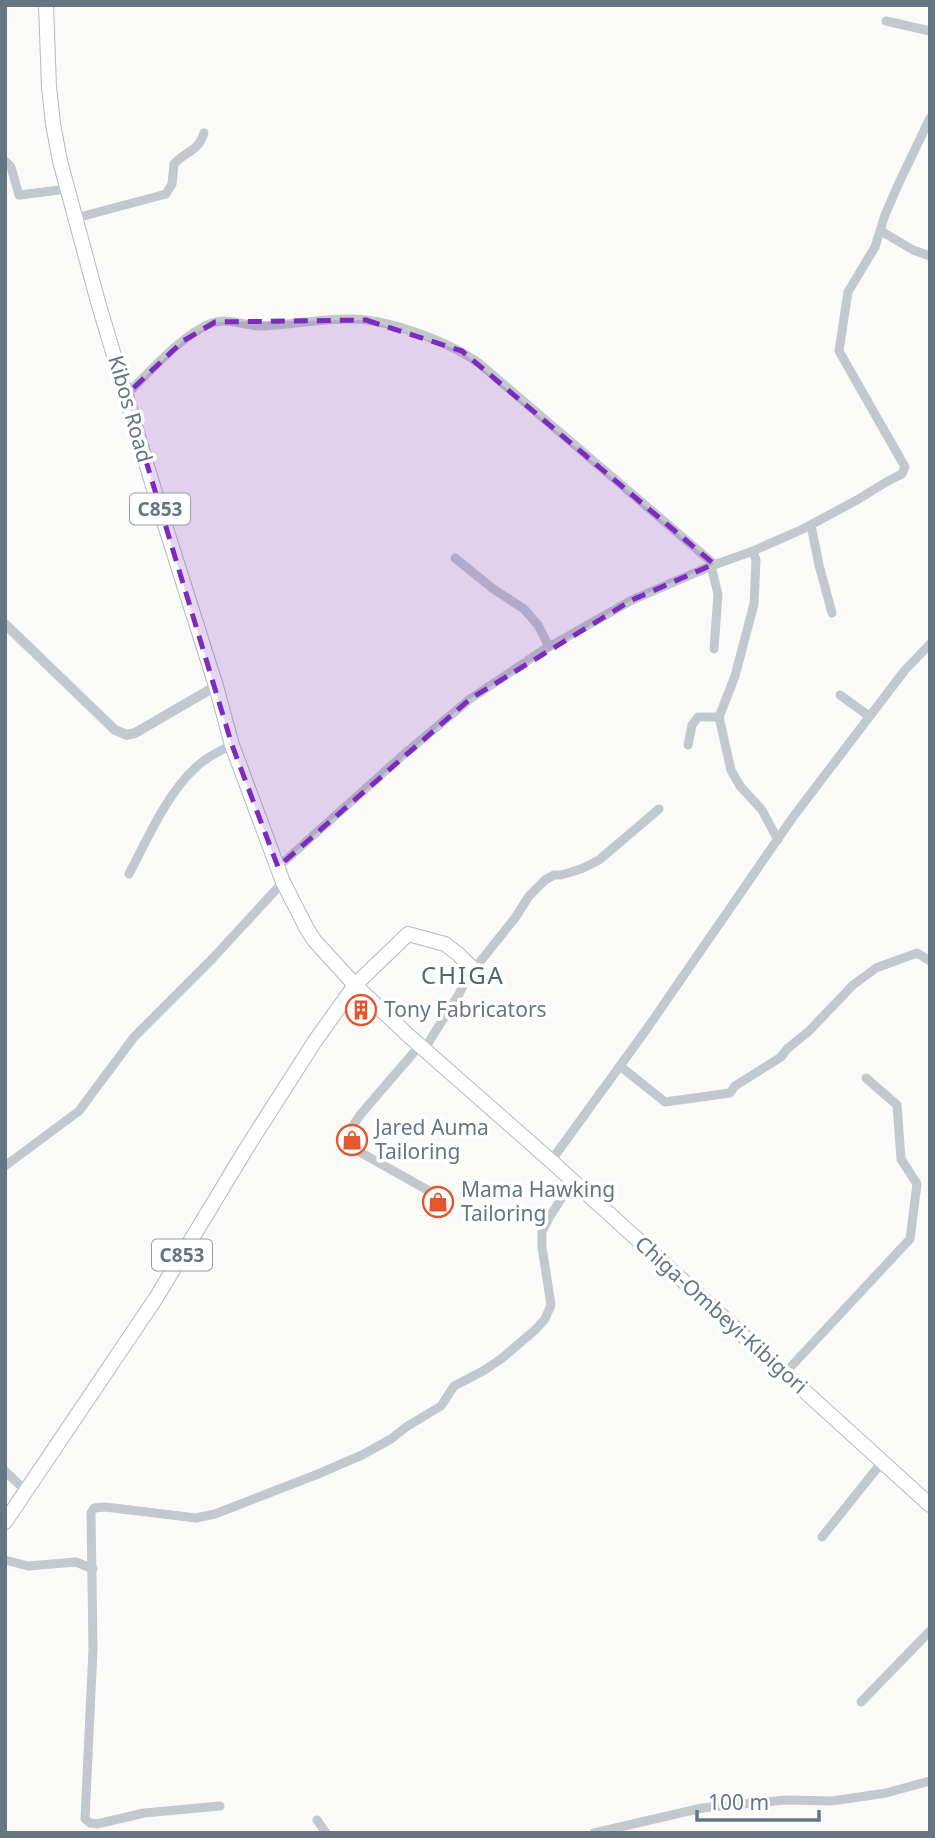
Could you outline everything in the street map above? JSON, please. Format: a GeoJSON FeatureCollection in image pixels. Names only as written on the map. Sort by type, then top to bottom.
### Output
{"type":"FeatureCollection","features":[{"type":"Feature","properties":{"kind":"main road","name":"Kibos Road"},"geometry":{"type":"LineString","coordinates":[[41,7],[60,161],[126,395],[232,745],[283,882],[299,915],[314,940],[355,985]]}},
{"type":"Feature","properties":{"kind":"main road"},"geometry":{"type":"LineString","coordinates":[[355,985],[408,934],[445,944],[472,968]]}},
{"type":"Feature","properties":{"kind":"main road","name":"Chiga-Ombeyi-Kibigori"},"geometry":{"type":"LineString","coordinates":[[355,985],[929,1504]]}},
{"type":"Feature","properties":{"kind":"main road","name":"C853"},"geometry":{"type":"LineString","coordinates":[[5,1522],[156,1298],[300,1063],[355,985]]}},
{"type":"Feature","properties":{"kind":"street"},"geometry":{"type":"LineString","coordinates":[[886,21],[930,31]]}},
{"type":"Feature","properties":{"kind":"street"},"geometry":{"type":"LineString","coordinates":[[278,867],[470,699],[549,647],[632,600],[811,525],[902,474],[905,470],[902,463],[839,351],[848,292],[875,247],[893,195],[930,118]]}},
{"type":"Feature","properties":{"kind":"street"},"geometry":{"type":"LineString","coordinates":[[76,218],[166,194],[172,184],[174,164],[199,146],[204,133]]}},
{"type":"Feature","properties":{"kind":"street"},"geometry":{"type":"LineString","coordinates":[[5,161],[11,167],[19,195],[68,189]]}},
{"type":"Feature","properties":{"kind":"street"},"geometry":{"type":"LineString","coordinates":[[881,231],[912,250],[930,256]]}},
{"type":"Feature","properties":{"kind":"street"},"geometry":{"type":"LineString","coordinates":[[126,395],[183,341],[199,329],[215,322],[240,322],[257,326],[354,319],[393,325],[455,348],[480,364],[712,565],[718,594],[714,649]]}},
{"type":"Feature","properties":{"kind":"street"},"geometry":{"type":"LineString","coordinates":[[811,525],[832,613]]}},
{"type":"Feature","properties":{"kind":"street"},"geometry":{"type":"LineString","coordinates":[[753,551],[754,604],[735,676],[719,717],[731,770],[740,786],[762,810],[778,839]]}},
{"type":"Feature","properties":{"kind":"street"},"geometry":{"type":"LineString","coordinates":[[455,558],[492,588],[524,609],[538,625],[549,647]]}},
{"type":"Feature","properties":{"kind":"street"},"geometry":{"type":"LineString","coordinates":[[5,624],[115,730],[127,735],[135,733],[216,686]]}},
{"type":"Feature","properties":{"kind":"street"},"geometry":{"type":"LineString","coordinates":[[551,1161],[778,839],[869,716],[905,670],[930,644]]}},
{"type":"Feature","properties":{"kind":"street"},"geometry":{"type":"LineString","coordinates":[[840,695],[869,716]]}},
{"type":"Feature","properties":{"kind":"street"},"geometry":{"type":"LineString","coordinates":[[688,745],[692,725],[698,718],[719,717]]}},
{"type":"Feature","properties":{"kind":"street"},"geometry":{"type":"LineString","coordinates":[[128,874],[184,779],[205,760],[232,745]]}},
{"type":"Feature","properties":{"kind":"street"},"geometry":{"type":"LineString","coordinates":[[430,1192],[358,1151],[348,1142],[346,1136],[360,1115],[415,1051],[425,1048],[472,968],[479,963],[545,880],[554,875],[581,869],[599,860],[659,809]]}},
{"type":"Feature","properties":{"kind":"street"},"geometry":{"type":"LineString","coordinates":[[5,1166],[79,1111],[134,1037],[213,958],[283,882]]}},
{"type":"Feature","properties":{"kind":"street"},"geometry":{"type":"LineString","coordinates":[[620,1066],[665,1102],[730,1093],[735,1086],[781,1057],[853,985],[876,968],[917,953],[930,961]]}},
{"type":"Feature","properties":{"kind":"street"},"geometry":{"type":"LineString","coordinates":[[785,1373],[910,1239],[917,1184],[901,1159],[897,1105],[866,1078]]}},
{"type":"Feature","properties":{"kind":"street"},"geometry":{"type":"LineString","coordinates":[[220,1806],[144,1813],[97,1824],[85,1819],[92,1681],[93,1569],[90,1516],[94,1508],[196,1518],[215,1514],[318,1474],[382,1444],[441,1406],[454,1386],[501,1359],[535,1330],[549,1312],[551,1305],[542,1232],[573,1181]]}},
{"type":"Feature","properties":{"kind":"street"},"geometry":{"type":"LineString","coordinates":[[822,1537],[882,1461]]}},
{"type":"Feature","properties":{"kind":"street"},"geometry":{"type":"LineString","coordinates":[[5,1471],[27,1492]]}},
{"type":"Feature","properties":{"kind":"street"},"geometry":{"type":"LineString","coordinates":[[5,1560],[28,1566],[76,1562],[93,1569]]}},
{"type":"Feature","properties":{"kind":"street"},"geometry":{"type":"LineString","coordinates":[[862,1702],[930,1631]]}},
{"type":"Feature","properties":{"kind":"street"},"geometry":{"type":"LineString","coordinates":[[594,1833],[702,1808],[785,1800],[832,1801],[886,1793],[930,1781]]}},
{"type":"Feature","properties":{"kind":"street"},"geometry":{"type":"LineString","coordinates":[[317,1820],[326,1833]]}},
{"type":"Feature","properties":{"kind":"highlighted area"},"geometry":{"type":"Polygon","coordinates":[[[366,320],[462,351],[714,564],[632,600],[470,699],[278,867],[232,745],[126,395],[183,341],[215,322],[366,320]]]}},
{"type":"Feature","properties":{"kind":"place","name":"Tony Fabricators"},"geometry":{"type":"Point","coordinates":[361,1010]}},
{"type":"Feature","properties":{"kind":"place","name":"Jared Auma Tailoring"},"geometry":{"type":"Point","coordinates":[352,1140]}},
{"type":"Feature","properties":{"kind":"place","name":"Mama Hawking Tailoring"},"geometry":{"type":"Point","coordinates":[438,1202]}},
{"type":"Feature","properties":{"kind":"district","name":"CHIGA"},"geometry":{"type":"Point","coordinates":[463,976]}}]}
